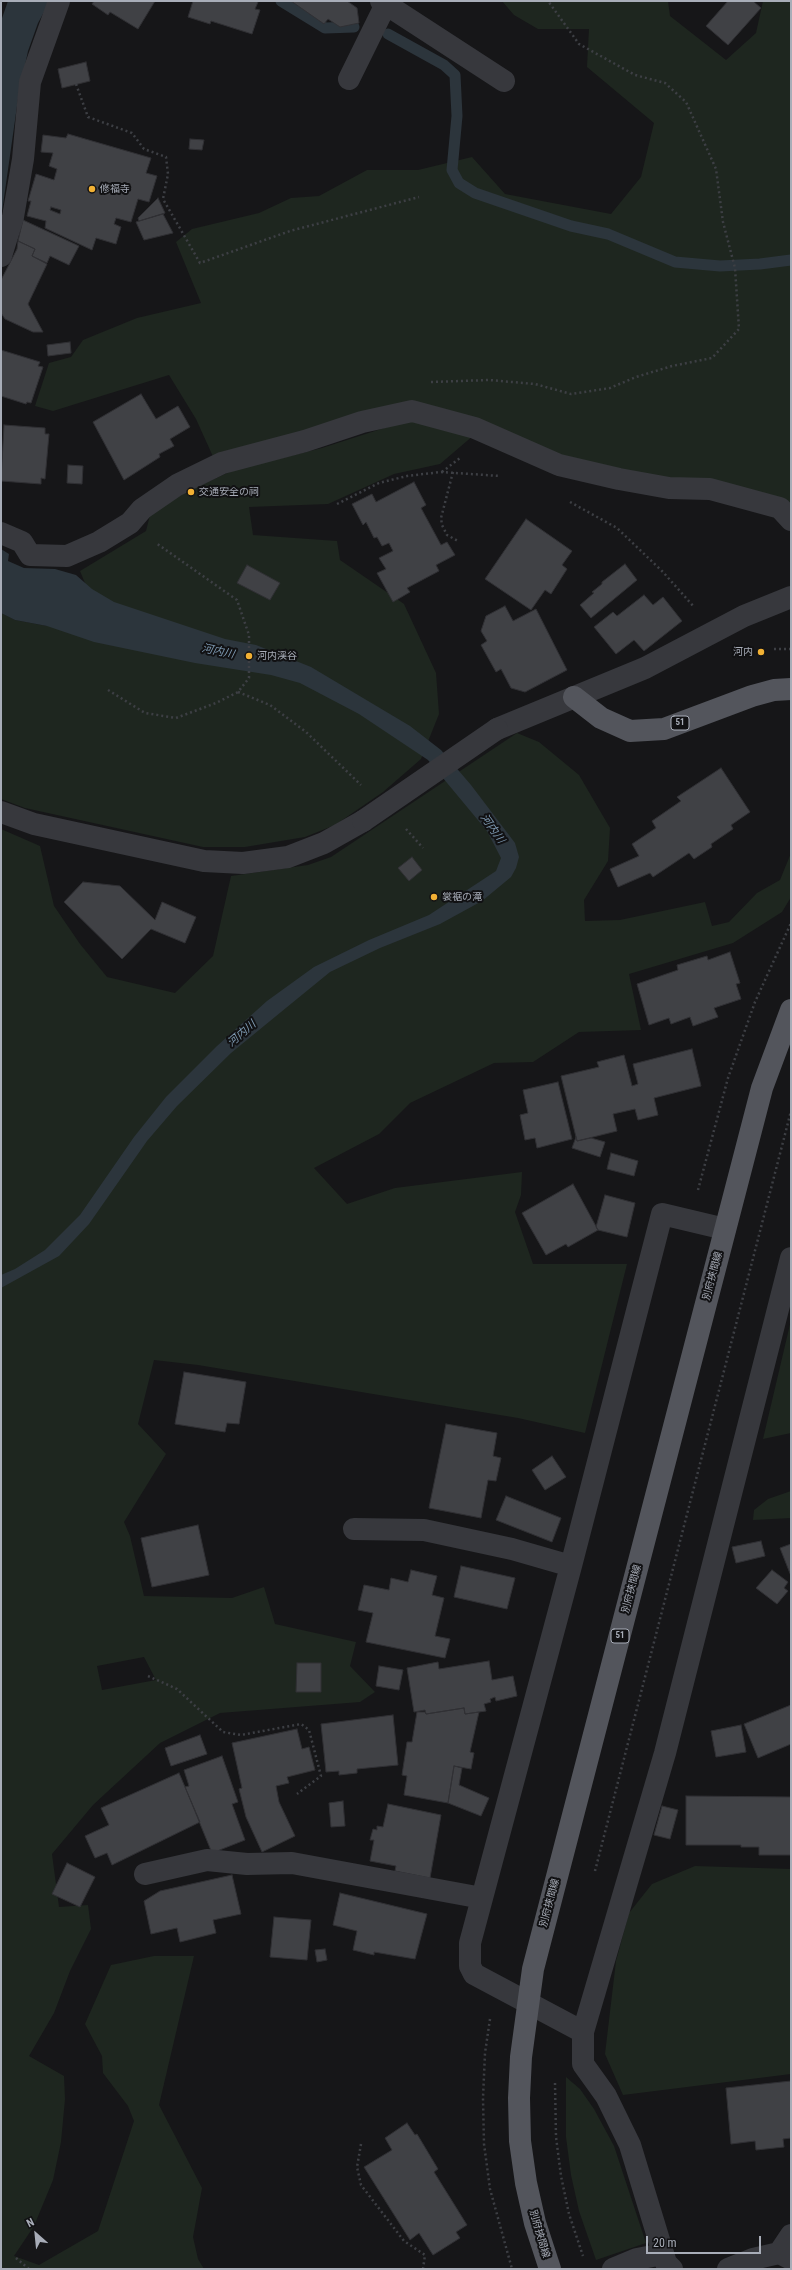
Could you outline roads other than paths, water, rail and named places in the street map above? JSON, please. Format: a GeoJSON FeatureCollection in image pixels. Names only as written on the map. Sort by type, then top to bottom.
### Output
{"type":"FeatureCollection","features":[{"type":"Feature","properties":{"kind":"main road","name":"51"},"geometry":{"type":"LineString","coordinates":[[574,697],[601,718],[630,731],[664,729],[752,696],[774,690],[791,689]]}},
{"type":"Feature","properties":{"kind":"main road","name":"別府挾間線"},"geometry":{"type":"LineString","coordinates":[[550,2269],[535,2223],[526,2183],[520,2141],[519,2098],[521,2057],[533,1969],[762,1088],[791,1010]]}},
{"type":"Feature","properties":{"kind":"street"},"geometry":{"type":"LineString","coordinates":[[1,256],[13,217],[22,159],[30,82],[59,1]]}},
{"type":"Feature","properties":{"kind":"street"},"geometry":{"type":"LineString","coordinates":[[349,78],[383,3],[504,81]]}},
{"type":"Feature","properties":{"kind":"street"},"geometry":{"type":"LineString","coordinates":[[1,533],[22,542],[30,555],[67,556],[99,542],[130,524],[142,509],[177,485],[222,463],[305,441],[362,422],[412,411],[475,428],[559,465],[619,479],[669,488],[710,489],[780,508],[791,520]]}},
{"type":"Feature","properties":{"kind":"street"},"geometry":{"type":"LineString","coordinates":[[1,812],[34,824],[204,861],[243,863],[288,858],[324,843],[363,820],[497,729],[645,668],[744,616],[791,598]]}},
{"type":"Feature","properties":{"kind":"street"},"geometry":{"type":"LineString","coordinates":[[583,2032],[528,2002],[483,1981],[474,1974],[470,1966],[470,1943],[571,1566],[662,1214],[725,1229]]}},
{"type":"Feature","properties":{"kind":"street"},"geometry":{"type":"LineString","coordinates":[[613,2269],[636,2259],[667,2261],[630,2145],[606,2096],[583,2064],[583,2032],[665,1753],[791,1258]]}},
{"type":"Feature","properties":{"kind":"street"},"geometry":{"type":"LineString","coordinates":[[354,1529],[424,1530],[512,1549],[571,1566]]}},
{"type":"Feature","properties":{"kind":"street"},"geometry":{"type":"LineString","coordinates":[[145,1874],[208,1860],[247,1864],[292,1863],[482,1898]]}},
{"type":"Feature","properties":{"kind":"street"},"geometry":{"type":"LineString","coordinates":[[728,2269],[753,2259],[785,2256],[791,2235]]}},
{"type":"Feature","properties":{"kind":"water"},"geometry":{"type":"Polygon","coordinates":[[[8,1],[50,1],[38,23],[28,51],[18,99],[1,219],[1,21],[8,1]]]}},
{"type":"Feature","properties":{"kind":"water","name":"河内川"},"geometry":{"type":"Polygon","coordinates":[[[1,549],[9,554],[8,561],[24,568],[55,569],[76,575],[92,589],[114,602],[225,639],[256,645],[311,667],[410,726],[441,750],[471,785],[515,843],[519,857],[516,868],[511,877],[482,901],[440,924],[380,948],[330,972],[231,1053],[177,1106],[147,1141],[89,1224],[59,1256],[1,1288],[1,1275],[15,1269],[45,1250],[80,1215],[134,1137],[166,1097],[217,1046],[267,1001],[314,967],[369,940],[429,915],[496,871],[501,858],[487,831],[428,760],[359,714],[300,683],[271,675],[195,663],[94,642],[47,626],[15,620],[1,613],[1,549]]]}},
{"type":"Feature","properties":{"kind":"waterway"},"geometry":{"type":"LineString","coordinates":[[281,1],[325,28],[354,27]]}},
{"type":"Feature","properties":{"kind":"waterway"},"geometry":{"type":"LineString","coordinates":[[388,34],[444,65],[455,75],[457,116],[452,170],[459,183],[475,193],[571,226],[608,234],[675,262],[720,266],[760,264],[791,260]]}},
{"type":"Feature","properties":{"kind":"place","name":"修福寺"},"geometry":{"type":"Point","coordinates":[92,189]}},
{"type":"Feature","properties":{"kind":"place","name":"交通安全の祠"},"geometry":{"type":"Point","coordinates":[191,492]}},
{"type":"Feature","properties":{"kind":"place","name":"河内"},"geometry":{"type":"Point","coordinates":[761,652]}},
{"type":"Feature","properties":{"kind":"place","name":"河内渓谷"},"geometry":{"type":"Point","coordinates":[249,656]}},
{"type":"Feature","properties":{"kind":"place","name":"裳裾の滝"},"geometry":{"type":"Point","coordinates":[434,897]}}]}
